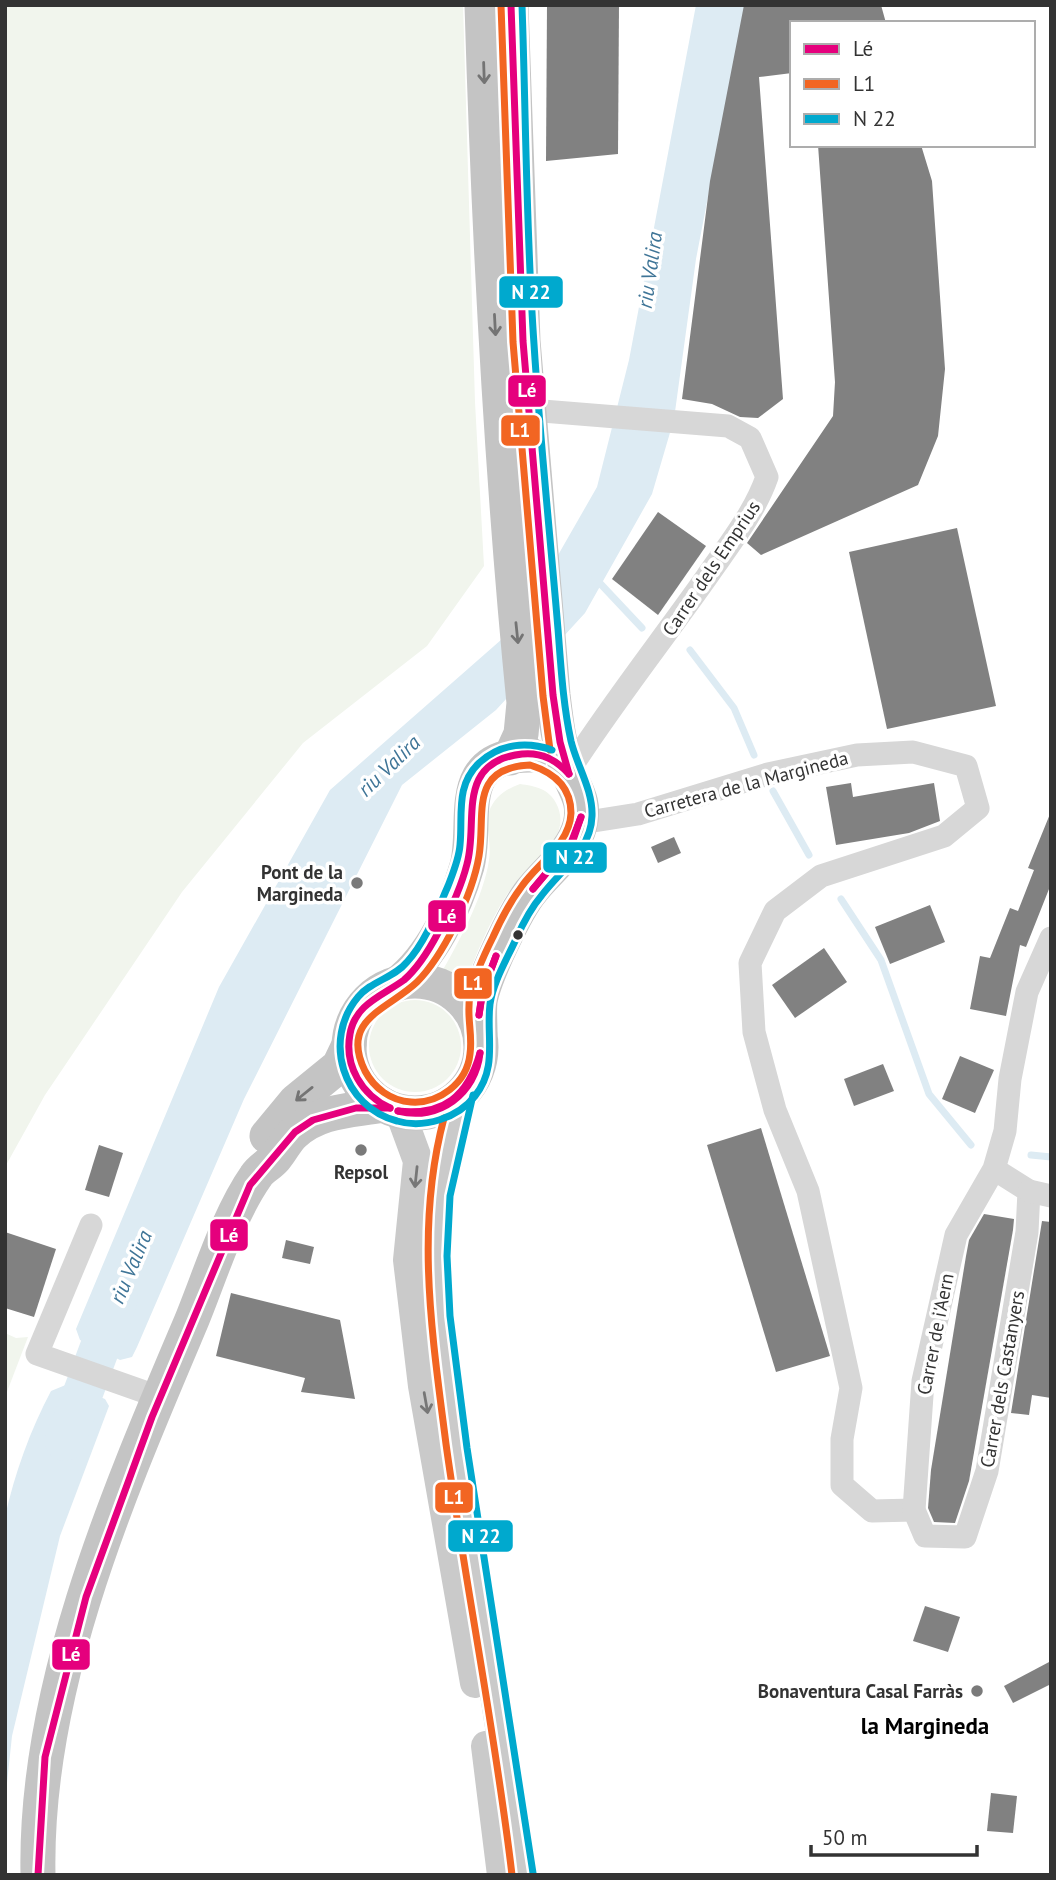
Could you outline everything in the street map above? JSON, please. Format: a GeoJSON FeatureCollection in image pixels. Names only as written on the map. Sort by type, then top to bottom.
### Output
{"type":"FeatureCollection","features":[{"type":"Feature","properties":{"kind":"highway"},"geometry":{"type":"LineString","coordinates":[[482,5],[487,200],[511,565],[524,704],[521,734],[510,758]]}},
{"type":"Feature","properties":{"kind":"highway"},"geometry":{"type":"LineString","coordinates":[[38,1875],[46,1756],[65,1672],[143,1391],[256,1175],[274,1160],[291,1135],[307,1122],[339,1110],[391,1108],[434,1111],[463,1093],[479,1065],[481,999],[516,916],[530,891],[574,842],[581,823],[578,788],[568,772],[557,729],[549,656],[516,209],[511,5]]}},
{"type":"Feature","properties":{"kind":"highway"},"geometry":{"type":"LineString","coordinates":[[256,1175],[256,1152],[296,1101],[339,1066],[361,1009],[374,996],[412,973],[428,951],[459,889],[467,865],[470,800],[477,782],[488,769],[510,758],[539,755],[553,760],[568,772]]}},
{"type":"Feature","properties":{"kind":"highway"},"geometry":{"type":"LineString","coordinates":[[397,984],[422,982],[453,993],[470,1010],[480,1033]]}},
{"type":"Feature","properties":{"kind":"highway"},"geometry":{"type":"LineString","coordinates":[[349,1045],[358,1080],[368,1094],[391,1108]]}},
{"type":"Feature","properties":{"kind":"main road"},"geometry":{"type":"LineString","coordinates":[[463,1093],[440,1194],[436,1256],[440,1317],[457,1450],[523,1875]]}},
{"type":"Feature","properties":{"kind":"main road"},"geometry":{"type":"LineString","coordinates":[[391,1108],[418,1161],[408,1260],[423,1386],[488,1762],[502,1875]]}},
{"type":"Feature","properties":{"kind":"street","name":"Carrer dels Emprius"},"geometry":{"type":"LineString","coordinates":[[530,410],[728,426],[750,438],[767,477],[761,495],[727,548],[568,772]]}},
{"type":"Feature","properties":{"kind":"street","name":"Carretera de la Margineda"},"geometry":{"type":"LineString","coordinates":[[581,823],[638,814],[768,774],[857,755],[913,752],[967,766],[978,808],[944,836],[821,876],[775,911],[750,962],[754,1032],[775,1110],[808,1191],[851,1388],[842,1439],[842,1485],[872,1511],[914,1510]]}},
{"type":"Feature","properties":{"kind":"street","name":"Carrer de i'Aern"},"geometry":{"type":"LineString","coordinates":[[914,1510],[923,1381],[956,1235],[994,1170],[1005,1131],[1010,1079],[1027,992],[1051,938]]}},
{"type":"Feature","properties":{"kind":"street","name":"Carrer dels Castanyers"},"geometry":{"type":"LineString","coordinates":[[914,1510],[925,1536],[965,1537],[987,1471],[1027,1232],[1040,1194],[994,1170]]}},
{"type":"Feature","properties":{"kind":"street"},"geometry":{"type":"LineString","coordinates":[[91,1225],[37,1354],[143,1391]]}},
{"type":"Feature","properties":{"kind":"shaded area"},"geometry":{"type":"Polygon","coordinates":[[[5,5],[463,5],[475,402],[484,566],[427,646],[303,743],[182,892],[45,1095],[5,1167],[5,5]]]}},
{"type":"Feature","properties":{"kind":"shaded area"},"geometry":{"type":"Polygon","coordinates":[[[520,784],[550,794],[560,817],[559,830],[545,853],[506,896],[483,939],[465,984],[440,975],[482,889],[490,854],[488,824],[491,807],[501,794],[520,784]]]}},
{"type":"Feature","properties":{"kind":"shaded area"},"geometry":{"type":"Polygon","coordinates":[[[415,1000],[433,1004],[447,1014],[457,1028],[461,1046],[457,1064],[447,1078],[433,1088],[415,1092],[397,1088],[383,1078],[373,1064],[369,1046],[373,1028],[383,1014],[397,1004],[415,1000]]]}},
{"type":"Feature","properties":{"kind":"shaded area"},"geometry":{"type":"Polygon","coordinates":[[[5,1333],[16,1338],[28,1337],[5,1397],[5,1333]]]}},
{"type":"Feature","properties":{"kind":"water"},"geometry":{"type":"Polygon","coordinates":[[[696,5],[745,5],[696,259],[674,419],[652,494],[585,613],[496,710],[402,785],[244,1099],[137,1347],[132,1357],[120,1360],[80,1340],[76,1329],[219,987],[330,790],[518,625],[597,487],[629,360],[696,5]]]}},
{"type":"Feature","properties":{"kind":"water"},"geometry":{"type":"Polygon","coordinates":[[[68,1384],[105,1399],[109,1406],[60,1536],[12,1736],[5,1802],[5,1517],[18,1468],[43,1406],[51,1391],[68,1384]]]}},
{"type":"Feature","properties":{"kind":"building"},"geometry":{"type":"Polygon","coordinates":[[[547,5],[619,5],[618,154],[546,161],[547,5]]]}},
{"type":"Feature","properties":{"kind":"building"},"geometry":{"type":"Polygon","coordinates":[[[744,5],[881,5],[885,21],[790,21],[790,73],[759,77],[783,399],[758,418],[740,417],[712,404],[682,399],[710,181],[744,5]]]}},
{"type":"Feature","properties":{"kind":"building"},"geometry":{"type":"Polygon","coordinates":[[[818,147],[922,147],[932,181],[945,369],[938,436],[918,485],[761,555],[747,543],[833,416],[835,382],[818,147]]]}},
{"type":"Feature","properties":{"kind":"building"},"geometry":{"type":"Polygon","coordinates":[[[658,512],[706,546],[658,615],[612,579],[658,512]]]}},
{"type":"Feature","properties":{"kind":"building"},"geometry":{"type":"Polygon","coordinates":[[[957,528],[996,706],[887,729],[849,552],[957,528]]]}},
{"type":"Feature","properties":{"kind":"building"},"geometry":{"type":"Polygon","coordinates":[[[851,783],[853,797],[934,783],[940,821],[909,833],[836,845],[826,787],[851,783]]]}},
{"type":"Feature","properties":{"kind":"building"},"geometry":{"type":"Polygon","coordinates":[[[1050,814],[1051,884],[1026,947],[1020,945],[1006,1016],[970,1009],[980,956],[990,958],[1010,908],[1018,911],[1034,870],[1028,868],[1050,814]]]}},
{"type":"Feature","properties":{"kind":"building"},"geometry":{"type":"Polygon","coordinates":[[[674,837],[681,853],[658,863],[651,847],[674,837]]]}},
{"type":"Feature","properties":{"kind":"building"},"geometry":{"type":"Polygon","coordinates":[[[930,905],[945,942],[890,964],[875,927],[930,905]]]}},
{"type":"Feature","properties":{"kind":"building"},"geometry":{"type":"Polygon","coordinates":[[[824,948],[847,982],[795,1018],[772,985],[824,948]]]}},
{"type":"Feature","properties":{"kind":"building"},"geometry":{"type":"Polygon","coordinates":[[[960,1056],[994,1070],[975,1113],[942,1099],[960,1056]]]}},
{"type":"Feature","properties":{"kind":"building"},"geometry":{"type":"Polygon","coordinates":[[[883,1064],[894,1091],[854,1106],[844,1079],[883,1064]]]}},
{"type":"Feature","properties":{"kind":"building"},"geometry":{"type":"Polygon","coordinates":[[[761,1128],[830,1356],[776,1372],[707,1145],[761,1128]]]}},
{"type":"Feature","properties":{"kind":"building"},"geometry":{"type":"Polygon","coordinates":[[[99,1145],[123,1153],[109,1197],[85,1190],[99,1145]]]}},
{"type":"Feature","properties":{"kind":"building"},"geometry":{"type":"Polygon","coordinates":[[[984,1214],[1014,1219],[1013,1230],[969,1481],[955,1523],[934,1522],[928,1508],[931,1470],[969,1240],[984,1214]]]}},
{"type":"Feature","properties":{"kind":"building"},"geometry":{"type":"Polygon","coordinates":[[[1042,1221],[1051,1222],[1051,1398],[1032,1395],[1029,1415],[1011,1413],[1042,1221]]]}},
{"type":"Feature","properties":{"kind":"building"},"geometry":{"type":"Polygon","coordinates":[[[5,1232],[56,1249],[34,1317],[5,1308],[5,1232]]]}},
{"type":"Feature","properties":{"kind":"building"},"geometry":{"type":"Polygon","coordinates":[[[286,1240],[314,1247],[310,1264],[282,1258],[286,1240]]]}},
{"type":"Feature","properties":{"kind":"building"},"geometry":{"type":"Polygon","coordinates":[[[231,1293],[340,1320],[355,1399],[301,1392],[305,1378],[216,1356],[231,1293]]]}},
{"type":"Feature","properties":{"kind":"building"},"geometry":{"type":"Polygon","coordinates":[[[925,1606],[960,1617],[948,1652],[913,1641],[925,1606]]]}},
{"type":"Feature","properties":{"kind":"building"},"geometry":{"type":"Polygon","coordinates":[[[1051,1661],[1051,1684],[1013,1703],[1004,1686],[1051,1661]]]}},
{"type":"Feature","properties":{"kind":"building"},"geometry":{"type":"Polygon","coordinates":[[[991,1793],[1017,1796],[1013,1833],[987,1831],[991,1793]]]}},
{"type":"Feature","properties":{"kind":"waterway"},"geometry":{"type":"LineString","coordinates":[[595,578],[642,628]]}},
{"type":"Feature","properties":{"kind":"waterway"},"geometry":{"type":"LineString","coordinates":[[690,650],[734,708],[754,755]]}},
{"type":"Feature","properties":{"kind":"waterway"},"geometry":{"type":"LineString","coordinates":[[773,791],[809,855]]}},
{"type":"Feature","properties":{"kind":"waterway"},"geometry":{"type":"LineString","coordinates":[[841,899],[881,960],[929,1094],[971,1145]]}},
{"type":"Feature","properties":{"kind":"waterway"},"geometry":{"type":"LineString","coordinates":[[1031,1155],[1051,1157]]}},
{"type":"Feature","properties":{"kind":"waterway","name":"riu Valira"},"geometry":{"type":"LineString","coordinates":[[65,1441],[118,1299]]}},
{"type":"Feature","properties":{"kind":"transit line","name":"L1"},"geometry":{"type":"LineString","coordinates":[[501,5],[513,342],[550,750]]}},
{"type":"Feature","properties":{"kind":"transit line","name":"Lé"},"geometry":{"type":"LineString","coordinates":[[511,5],[523,341],[553,695],[560,742],[569,774]]}},
{"type":"Feature","properties":{"kind":"transit line"},"geometry":{"type":"LineString","coordinates":[[522,5],[529,259],[542,451],[566,713],[571,741],[590,797],[592,816],[581,849],[531,910],[497,979],[490,1004],[489,1063],[482,1085],[475,1096],[450,1116],[418,1124],[397,1121],[378,1113],[363,1102],[351,1087],[344,1070],[340,1051],[341,1033],[347,1014],[363,992],[407,962],[430,926],[457,861],[463,791],[471,772],[487,757],[504,748],[523,745],[552,750]]}},
{"type":"Feature","properties":{"kind":"transit line","name":"Lé"},"geometry":{"type":"LineString","coordinates":[[390,1108],[371,1095],[357,1078],[350,1057],[350,1034],[357,1015],[363,1008],[414,970],[447,916],[467,864],[478,781],[486,769],[501,759],[522,754],[536,754],[548,758],[569,774]]}},
{"type":"Feature","properties":{"kind":"transit line","name":"L1"},"geometry":{"type":"LineString","coordinates":[[530,765],[553,776],[564,788],[570,803],[569,824],[559,844],[514,898],[480,966],[470,996],[471,1047],[463,1074],[450,1090],[432,1099],[421,1102],[397,1099],[378,1088],[365,1071],[358,1039],[371,1017],[417,982],[428,969],[459,917],[479,856],[482,810],[488,784],[510,768],[530,765]]}},
{"type":"Feature","properties":{"kind":"transit line","name":"Lé"},"geometry":{"type":"LineString","coordinates":[[533,889],[571,843],[581,817]]}},
{"type":"Feature","properties":{"kind":"transit line","name":"Lé"},"geometry":{"type":"LineString","coordinates":[[533,889],[572,843],[581,817]]}},
{"type":"Feature","properties":{"kind":"transit line","name":"Lé"},"geometry":{"type":"LineString","coordinates":[[479,1015],[483,990],[496,956]]}},
{"type":"Feature","properties":{"kind":"transit line","name":"Lé"},"geometry":{"type":"LineString","coordinates":[[479,1015],[482,994],[496,956]]}},
{"type":"Feature","properties":{"kind":"transit line","name":"Lé"},"geometry":{"type":"LineString","coordinates":[[398,1111],[429,1110],[452,1100],[469,1081],[480,1053]]}},
{"type":"Feature","properties":{"kind":"transit line","name":"Lé"},"geometry":{"type":"LineString","coordinates":[[398,1111],[428,1112],[453,1101],[471,1080],[480,1053]]}},
{"type":"Feature","properties":{"kind":"transit line"},"geometry":{"type":"LineString","coordinates":[[473,1095],[450,1196],[447,1256],[450,1316],[467,1448],[533,1873]]}},
{"type":"Feature","properties":{"kind":"transit line","name":"Lé"},"geometry":{"type":"LineString","coordinates":[[38,1875],[45,1757],[86,1597],[152,1417],[250,1185],[295,1132],[313,1120],[356,1108],[390,1108]]}},
{"type":"Feature","properties":{"kind":"transit line","name":"L1"},"geometry":{"type":"LineString","coordinates":[[444,1118],[430,1199],[428,1240],[432,1321],[446,1444],[512,1875]]}},
{"type":"Feature","properties":{"kind":"place","name":"Pont de la Margineda"},"geometry":{"type":"Point","coordinates":[357,883]}},
{"type":"Feature","properties":{"kind":"place","name":"Repsol"},"geometry":{"type":"Point","coordinates":[361,1150]}},
{"type":"Feature","properties":{"kind":"place","name":"Bonaventura Casal Farràs"},"geometry":{"type":"Point","coordinates":[977,1691]}},
{"type":"Feature","properties":{"kind":"district","name":"la Margineda"},"geometry":{"type":"Point","coordinates":[925,1726]}}]}
